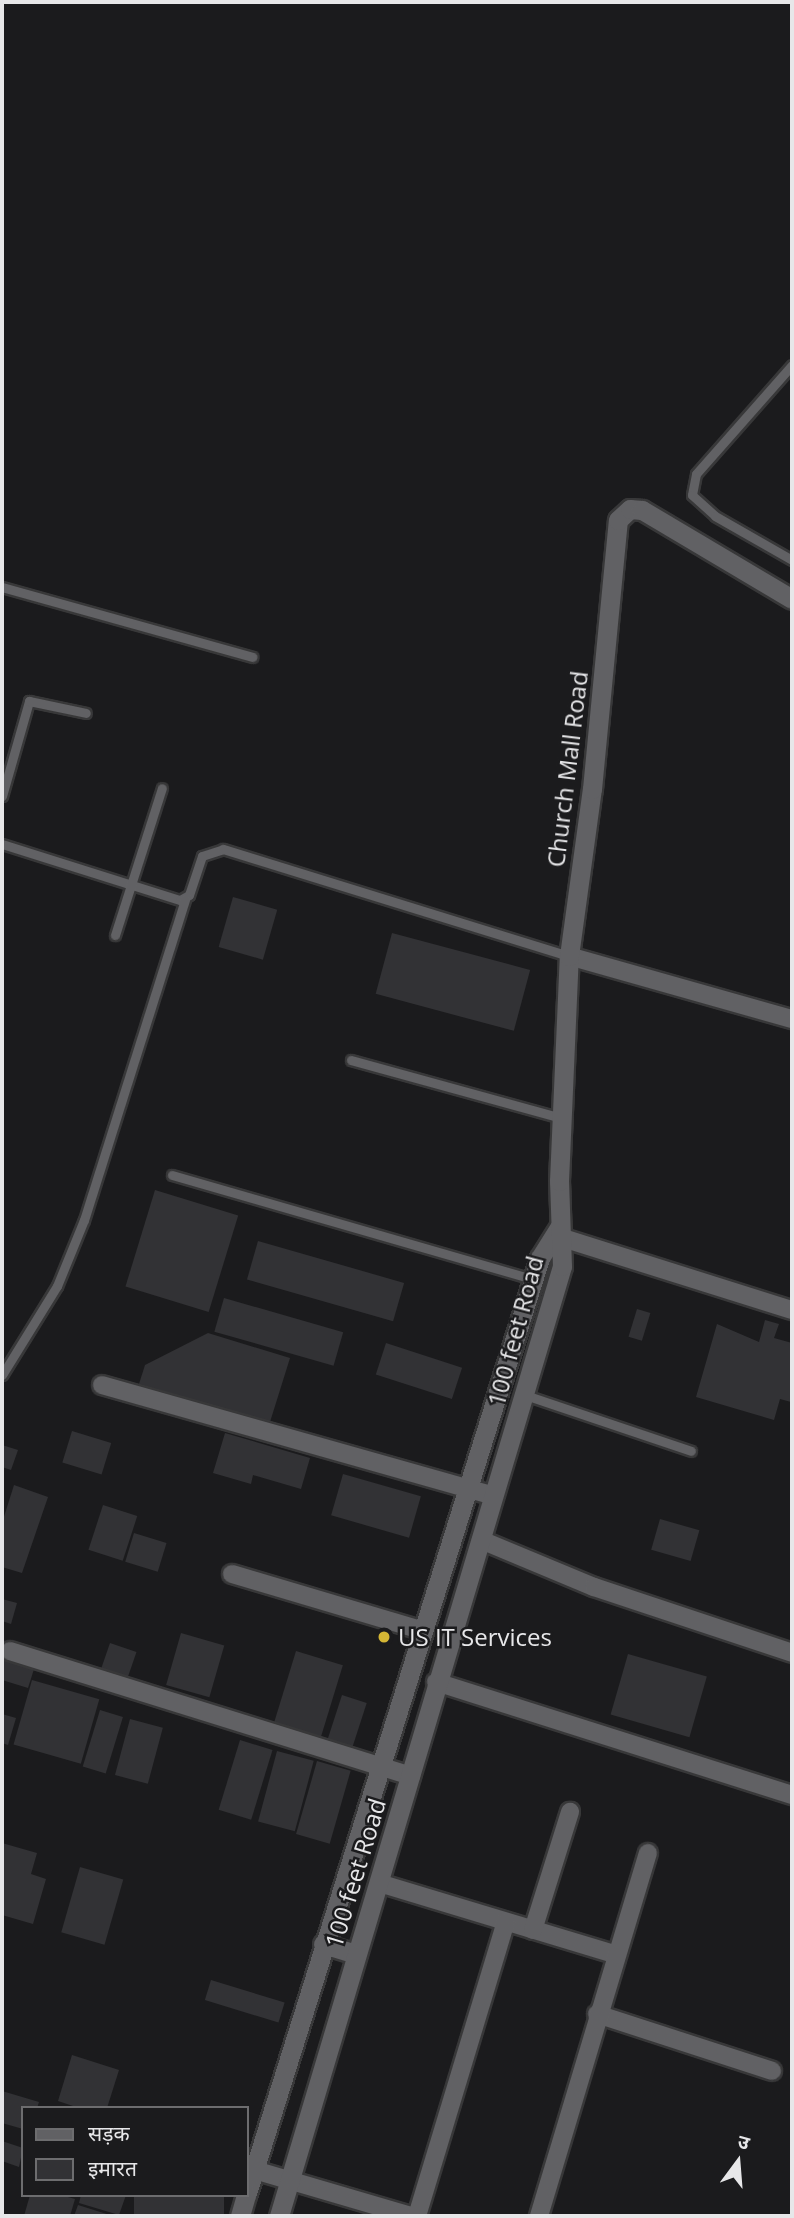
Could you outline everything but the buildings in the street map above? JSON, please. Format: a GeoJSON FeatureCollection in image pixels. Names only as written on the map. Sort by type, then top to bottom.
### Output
{"type":"FeatureCollection","features":[{"type":"Feature","properties":{"kind":"street","name":"Church Mall Road"},"geometry":{"type":"LineString","coordinates":[[559,1233],[561,1118],[569,956],[621,514],[635,508],[652,514],[792,599]]}},
{"type":"Feature","properties":{"kind":"street"},"geometry":{"type":"LineString","coordinates":[[569,956],[792,1019]]}},
{"type":"Feature","properties":{"kind":"street"},"geometry":{"type":"LineString","coordinates":[[559,1233],[792,1310]]}},
{"type":"Feature","properties":{"kind":"street","name":"100 feet Road"},"geometry":{"type":"LineString","coordinates":[[248,2188],[378,1766],[533,1279],[540,1258],[559,1233]]}},
{"type":"Feature","properties":{"kind":"street","name":"100 feet Road"},"geometry":{"type":"LineString","coordinates":[[279,2216],[562,1266],[559,1233]]}},
{"type":"Feature","properties":{"kind":"street"},"geometry":{"type":"LineString","coordinates":[[102,1385],[494,1496]]}},
{"type":"Feature","properties":{"kind":"street"},"geometry":{"type":"LineString","coordinates":[[493,1406],[519,1416]]}},
{"type":"Feature","properties":{"kind":"street"},"geometry":{"type":"LineString","coordinates":[[481,1540],[594,1587],[792,1653]]}},
{"type":"Feature","properties":{"kind":"street"},"geometry":{"type":"LineString","coordinates":[[232,1574],[421,1630]]}},
{"type":"Feature","properties":{"kind":"street"},"geometry":{"type":"LineString","coordinates":[[10,1651],[411,1776]]}},
{"type":"Feature","properties":{"kind":"street"},"geometry":{"type":"LineString","coordinates":[[436,1682],[792,1796]]}},
{"type":"Feature","properties":{"kind":"street"},"geometry":{"type":"LineString","coordinates":[[533,1930],[570,1812]]}},
{"type":"Feature","properties":{"kind":"street"},"geometry":{"type":"LineString","coordinates":[[539,2216],[614,1954],[648,1853]]}},
{"type":"Feature","properties":{"kind":"street"},"geometry":{"type":"LineString","coordinates":[[379,1882],[614,1954]]}},
{"type":"Feature","properties":{"kind":"street"},"geometry":{"type":"LineString","coordinates":[[417,2216],[506,1922]]}},
{"type":"Feature","properties":{"kind":"street"},"geometry":{"type":"LineString","coordinates":[[323,1944],[356,1954]]}},
{"type":"Feature","properties":{"kind":"street"},"geometry":{"type":"LineString","coordinates":[[597,2014],[772,2071]]}},
{"type":"Feature","properties":{"kind":"street"},"geometry":{"type":"LineString","coordinates":[[254,2170],[411,2216]]}},
{"type":"Feature","properties":{"kind":"street","name":"100 feet Road"},"geometry":{"type":"LineString","coordinates":[[240,2216],[245,2197]]}},
{"type":"Feature","properties":{"kind":"lane"},"geometry":{"type":"LineString","coordinates":[[792,365],[696,474],[692,495],[715,516],[792,560]]}},
{"type":"Feature","properties":{"kind":"lane"},"geometry":{"type":"LineString","coordinates":[[2,587],[252,657]]}},
{"type":"Feature","properties":{"kind":"lane"},"geometry":{"type":"LineString","coordinates":[[2,796],[29,701],[86,713]]}},
{"type":"Feature","properties":{"kind":"lane"},"geometry":{"type":"LineString","coordinates":[[115,935],[162,788]]}},
{"type":"Feature","properties":{"kind":"lane"},"geometry":{"type":"LineString","coordinates":[[2,844],[131,886],[185,899]]}},
{"type":"Feature","properties":{"kind":"lane"},"geometry":{"type":"LineString","coordinates":[[2,1375],[57,1286],[84,1220],[185,899],[202,856],[223,849],[569,956]]}},
{"type":"Feature","properties":{"kind":"lane"},"geometry":{"type":"LineString","coordinates":[[351,1060],[561,1118]]}},
{"type":"Feature","properties":{"kind":"lane"},"geometry":{"type":"LineString","coordinates":[[172,1175],[533,1279]]}},
{"type":"Feature","properties":{"kind":"lane"},"geometry":{"type":"LineString","coordinates":[[525,1395],[691,1451]]}},
{"type":"Feature","properties":{"kind":"place","name":"US IT Services"},"geometry":{"type":"Point","coordinates":[384,1637]}}]}
